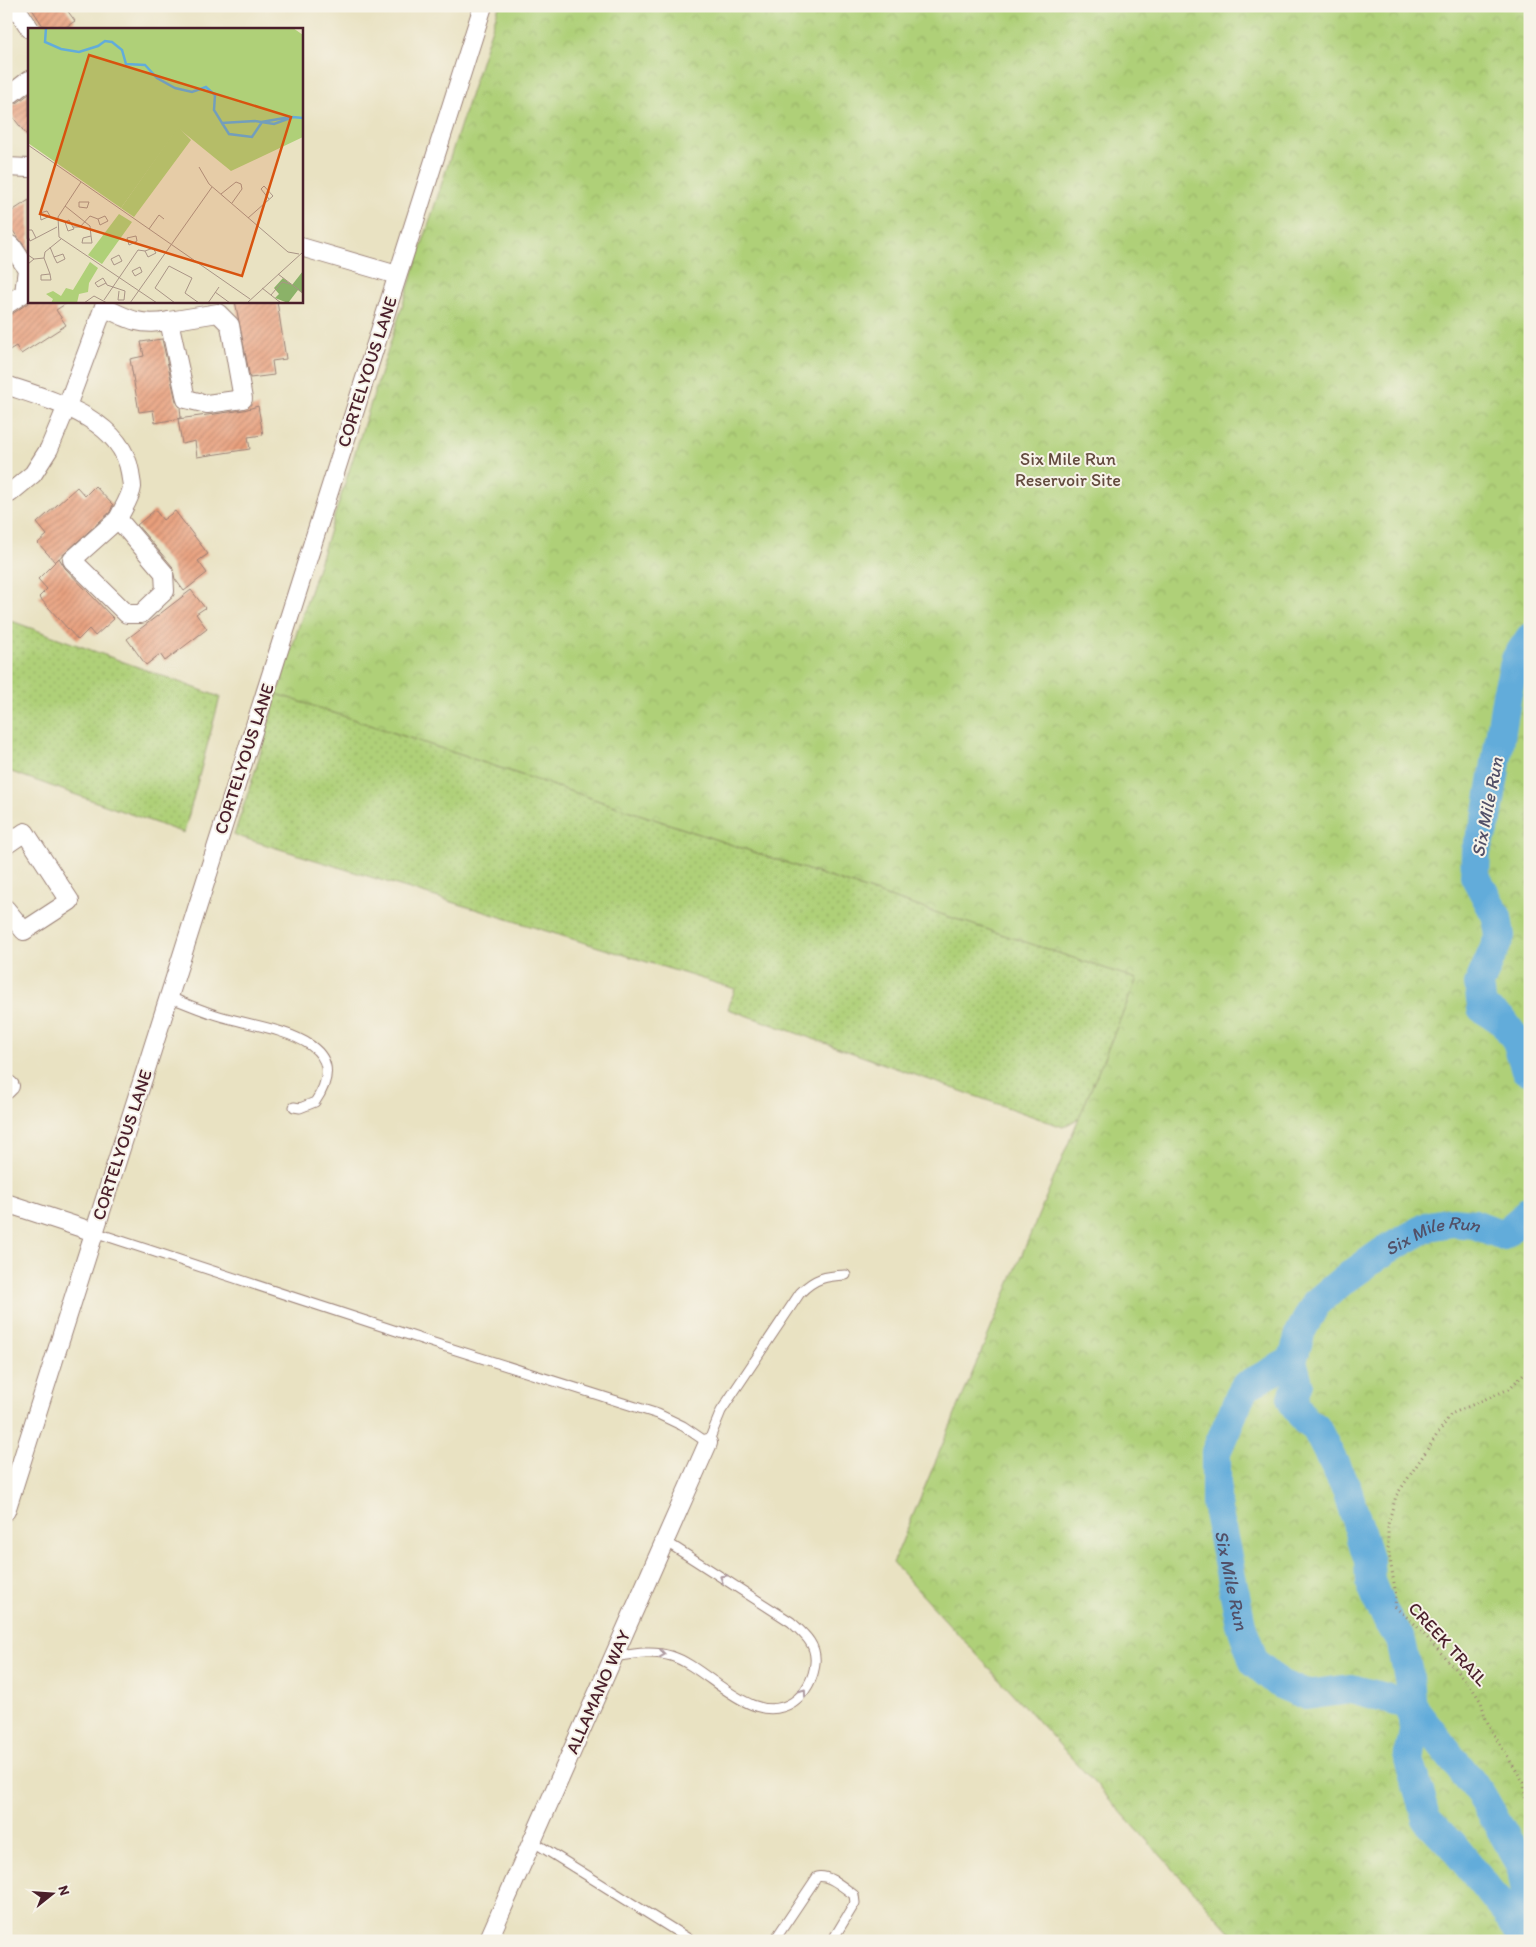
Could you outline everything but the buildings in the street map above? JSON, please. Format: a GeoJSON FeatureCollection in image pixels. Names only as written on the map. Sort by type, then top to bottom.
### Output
{"type":"FeatureCollection","features":[{"type":"Feature","properties":{"kind":"street"},"geometry":{"type":"LineString","coordinates":[[15,6],[29,28]]}},
{"type":"Feature","properties":{"kind":"street","name":"CORTELYOUS LANE"},"geometry":{"type":"LineString","coordinates":[[6,1511],[483,6]]}},
{"type":"Feature","properties":{"kind":"street"},"geometry":{"type":"LineString","coordinates":[[6,88],[11,94],[28,81]]}},
{"type":"Feature","properties":{"kind":"street"},"geometry":{"type":"LineString","coordinates":[[6,167],[28,168]]}},
{"type":"Feature","properties":{"kind":"street"},"geometry":{"type":"LineString","coordinates":[[6,243],[12,246],[27,270],[24,293],[6,305]]}},
{"type":"Feature","properties":{"kind":"street"},"geometry":{"type":"LineString","coordinates":[[302,247],[397,275]]}},
{"type":"Feature","properties":{"kind":"street"},"geometry":{"type":"LineString","coordinates":[[6,494],[10,493],[33,474],[49,449],[105,304],[128,319],[151,324],[169,321],[218,313],[230,325],[243,399],[207,404],[186,399],[169,321]]}},
{"type":"Feature","properties":{"kind":"street"},"geometry":{"type":"LineString","coordinates":[[6,386],[67,406],[106,430],[121,447],[128,465],[132,488],[118,519],[72,560],[127,614],[141,614],[164,591],[164,573],[118,519]]}},
{"type":"Feature","properties":{"kind":"street"},"geometry":{"type":"LineString","coordinates":[[6,845],[25,832],[70,901],[24,931],[6,910]]}},
{"type":"Feature","properties":{"kind":"street"},"geometry":{"type":"LineString","coordinates":[[6,1083],[10,1086],[6,1090]]}},
{"type":"Feature","properties":{"kind":"street"},"geometry":{"type":"LineString","coordinates":[[6,1203],[94,1232]]}},
{"type":"Feature","properties":{"kind":"street","name":"ALLAMANO WAY"},"geometry":{"type":"LineString","coordinates":[[488,1941],[708,1443]]}},
{"type":"Feature","properties":{"kind":"lane"},"geometry":{"type":"LineString","coordinates":[[169,997],[222,1017],[288,1035],[315,1047],[328,1067],[326,1079],[315,1102],[300,1108],[294,1107]]}},
{"type":"Feature","properties":{"kind":"lane"},"geometry":{"type":"LineString","coordinates":[[94,1232],[399,1332],[658,1414],[683,1426],[708,1443],[721,1411],[800,1293],[810,1283],[826,1276],[846,1274]]}},
{"type":"Feature","properties":{"kind":"lane"},"geometry":{"type":"LineString","coordinates":[[614,1657],[647,1652],[674,1656],[753,1706],[770,1710],[787,1706],[799,1698],[808,1684],[814,1669],[815,1658],[809,1639],[791,1622],[665,1541]]}},
{"type":"Feature","properties":{"kind":"lane"},"geometry":{"type":"LineString","coordinates":[[532,1841],[692,1941]]}},
{"type":"Feature","properties":{"kind":"lane"},"geometry":{"type":"LineString","coordinates":[[774,1941],[817,1877],[821,1876],[827,1877],[854,1895],[855,1899],[855,1903],[832,1941]]}},
{"type":"Feature","properties":{"kind":"path","name":"CREEK TRAIL"},"geometry":{"type":"LineString","coordinates":[[1530,1367],[1509,1389],[1451,1414],[1396,1496],[1388,1524],[1388,1547],[1396,1596],[1395,1607],[1416,1624],[1472,1688],[1481,1702],[1486,1719],[1494,1735],[1524,1783],[1526,1806],[1530,1812]]}},
{"type":"Feature","properties":{"kind":"green space","name":"Six Mile Run Reservoir Site"},"geometry":{"type":"Polygon","coordinates":[[[499,6],[1530,6],[1530,1941],[1239,1941],[893,1563],[1137,979],[277,694],[499,6]]]}},
{"type":"Feature","properties":{"kind":"green space"},"geometry":{"type":"Polygon","coordinates":[[[6,619],[220,697],[184,833],[6,770],[6,619]]]}},
{"type":"Feature","properties":{"kind":"green space"},"geometry":{"type":"Polygon","coordinates":[[[277,694],[1137,979],[1079,1118],[1063,1127],[728,1009],[735,989],[234,835],[257,765],[277,694]]]}},
{"type":"Feature","properties":{"kind":"waterway","name":"Six Mile Run"},"geometry":{"type":"LineString","coordinates":[[1530,638],[1516,659],[1507,694],[1487,819],[1476,851],[1475,876],[1497,917],[1500,936],[1479,984],[1482,1008],[1503,1021],[1517,1041],[1526,1070],[1530,1070]]}},
{"type":"Feature","properties":{"kind":"waterway","name":"Six Mile Run"},"geometry":{"type":"LineString","coordinates":[[1524,1941],[1512,1919],[1451,1844],[1427,1819],[1409,1760],[1414,1731],[1409,1678],[1401,1641],[1380,1606],[1370,1581],[1369,1561],[1347,1490],[1316,1428],[1305,1420],[1292,1401],[1298,1383],[1292,1361],[1301,1331],[1316,1303],[1341,1282],[1383,1252],[1429,1226],[1452,1222],[1474,1224],[1503,1235],[1530,1210]]}},
{"type":"Feature","properties":{"kind":"waterway","name":"Six Mile Run"},"geometry":{"type":"LineString","coordinates":[[1292,1361],[1244,1387],[1216,1452],[1216,1504],[1241,1624],[1254,1662],[1280,1684],[1306,1695],[1351,1689],[1411,1705],[1480,1793],[1521,1864],[1530,1915]]}}]}
